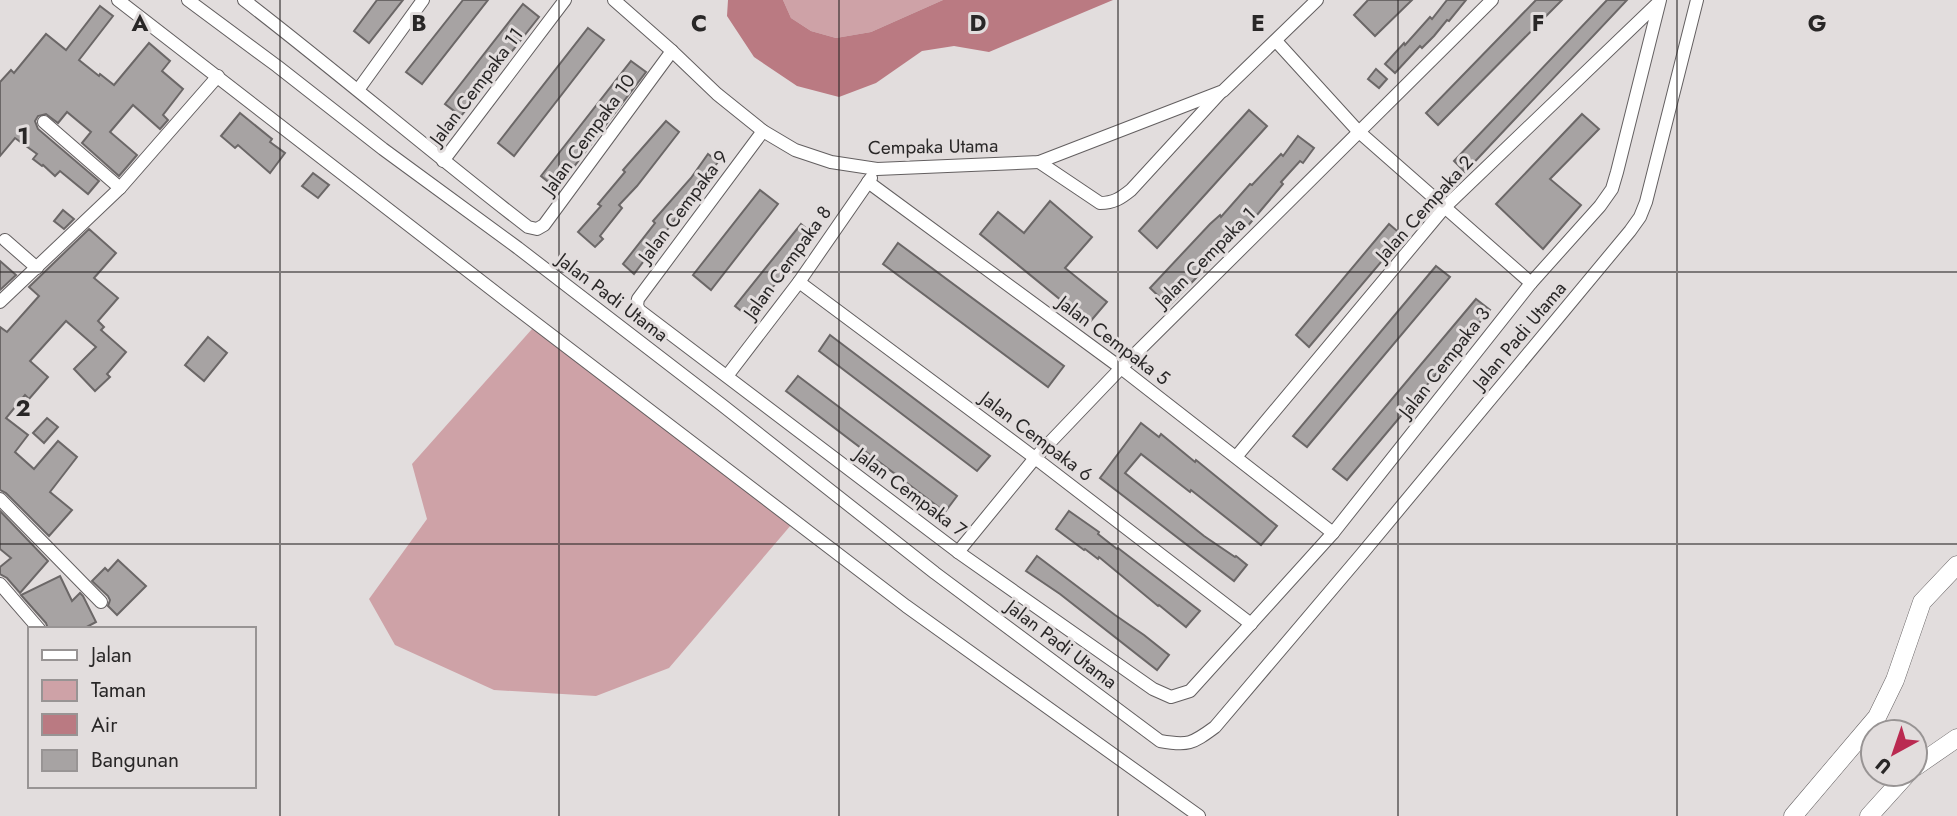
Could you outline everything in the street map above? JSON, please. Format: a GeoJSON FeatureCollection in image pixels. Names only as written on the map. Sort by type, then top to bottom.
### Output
{"type":"FeatureCollection","features":[{"type":"Feature","properties":{"kind":"street"},"geometry":{"type":"LineString","coordinates":[[118,0],[906,606],[1199,816]]}},
{"type":"Feature","properties":{"kind":"street","name":"Jalan Padi Utama"},"geometry":{"type":"LineString","coordinates":[[188,0],[712,397],[934,573],[1160,741],[1180,745],[1197,740],[1215,727],[1640,218],[1697,0]]}},
{"type":"Feature","properties":{"kind":"street"},"geometry":{"type":"LineString","coordinates":[[244,0],[262,5],[443,161]]}},
{"type":"Feature","properties":{"kind":"street"},"geometry":{"type":"LineString","coordinates":[[358,90],[423,0]]}},
{"type":"Feature","properties":{"kind":"street","name":"Jalan Cempaka 11"},"geometry":{"type":"LineString","coordinates":[[443,161],[565,0]]}},
{"type":"Feature","properties":{"kind":"street","name":"Cempaka Utama"},"geometry":{"type":"LineString","coordinates":[[614,0],[717,94],[763,131],[795,150],[831,162],[877,169],[1039,162],[1223,90],[1317,0]]}},
{"type":"Feature","properties":{"kind":"street","name":"Jalan Cempaka 1"},"geometry":{"type":"LineString","coordinates":[[958,552],[1035,458],[1121,368],[1492,0]]}},
{"type":"Feature","properties":{"kind":"street","name":"Jalan Cempaka 2"},"geometry":{"type":"LineString","coordinates":[[1236,457],[1445,207],[1660,1]]}},
{"type":"Feature","properties":{"kind":"street","name":"Jalan Cempaka 3"},"geometry":{"type":"LineString","coordinates":[[1171,697],[1189,691],[1333,533],[1531,283],[1612,189],[1660,1]]}},
{"type":"Feature","properties":{"kind":"street"},"geometry":{"type":"LineString","coordinates":[[1276,41],[1358,131],[1531,283]]}},
{"type":"Feature","properties":{"kind":"street","name":"Jalan Cempaka 10"},"geometry":{"type":"LineString","coordinates":[[443,161],[528,227],[537,229],[544,225],[672,51]]}},
{"type":"Feature","properties":{"kind":"street"},"geometry":{"type":"LineString","coordinates":[[0,302],[120,188],[218,76]]}},
{"type":"Feature","properties":{"kind":"street"},"geometry":{"type":"LineString","coordinates":[[1039,162],[1100,203],[1118,200],[1131,190],[1223,90]]}},
{"type":"Feature","properties":{"kind":"street"},"geometry":{"type":"LineString","coordinates":[[44,122],[120,188]]}},
{"type":"Feature","properties":{"kind":"street","name":"Jalan Cempaka 9"},"geometry":{"type":"LineString","coordinates":[[637,305],[638,299],[763,131]]}},
{"type":"Feature","properties":{"kind":"street","name":"Jalan Cempaka 8"},"geometry":{"type":"LineString","coordinates":[[727,376],[799,282],[877,169]]}},
{"type":"Feature","properties":{"kind":"street","name":"Jalan Cempaka 5"},"geometry":{"type":"LineString","coordinates":[[868,182],[1121,368],[1333,533]]}},
{"type":"Feature","properties":{"kind":"street"},"geometry":{"type":"LineString","coordinates":[[5,240],[37,268]]}},
{"type":"Feature","properties":{"kind":"street","name":"Jalan Cempaka 6"},"geometry":{"type":"LineString","coordinates":[[799,282],[1251,624]]}},
{"type":"Feature","properties":{"kind":"street","name":"Jalan Cempaka 7"},"geometry":{"type":"LineString","coordinates":[[637,305],[639,310],[958,552],[1153,689],[1171,697]]}},
{"type":"Feature","properties":{"kind":"street"},"geometry":{"type":"LineString","coordinates":[[0,499],[101,602]]}},
{"type":"Feature","properties":{"kind":"street"},"geometry":{"type":"LineString","coordinates":[[1793,816],[1877,717],[1895,680],[1922,602],[1957,565]]}},
{"type":"Feature","properties":{"kind":"street"},"geometry":{"type":"LineString","coordinates":[[0,584],[37,627]]}},
{"type":"Feature","properties":{"kind":"street"},"geometry":{"type":"LineString","coordinates":[[1929,758],[1957,737]]}},
{"type":"Feature","properties":{"kind":"street"},"geometry":{"type":"LineString","coordinates":[[1869,816],[1894,788]]}},
{"type":"Feature","properties":{"kind":"green space"},"geometry":{"type":"Polygon","coordinates":[[[783,0],[943,0],[871,32],[836,38],[811,31],[791,18],[783,0]]]}},
{"type":"Feature","properties":{"kind":"green space"},"geometry":{"type":"Polygon","coordinates":[[[540,320],[797,518],[669,668],[596,696],[494,690],[395,645],[369,599],[427,519],[412,464],[540,320]]]}},
{"type":"Feature","properties":{"kind":"water"},"geometry":{"type":"Polygon","coordinates":[[[728,0],[783,0],[791,18],[811,31],[836,38],[871,32],[943,0],[1113,0],[989,52],[954,46],[922,51],[876,83],[839,97],[797,86],[754,57],[727,16],[728,0]]]}},
{"type":"Feature","properties":{"kind":"building"},"geometry":{"type":"Polygon","coordinates":[[[377,0],[403,0],[369,43],[354,31],[377,0]]]}},
{"type":"Feature","properties":{"kind":"building"},"geometry":{"type":"Polygon","coordinates":[[[463,0],[488,0],[422,84],[406,72],[463,0]]]}},
{"type":"Feature","properties":{"kind":"building"},"geometry":{"type":"Polygon","coordinates":[[[1368,0],[1412,0],[1375,36],[1354,15],[1368,0]]]}},
{"type":"Feature","properties":{"kind":"building"},"geometry":{"type":"Polygon","coordinates":[[[1447,0],[1466,0],[1449,21],[1447,20],[1422,48],[1420,46],[1395,73],[1385,64],[1430,17],[1432,19],[1447,0]]]}},
{"type":"Feature","properties":{"kind":"building"},"geometry":{"type":"Polygon","coordinates":[[[1536,0],[1562,0],[1438,125],[1426,113],[1536,0]]]}},
{"type":"Feature","properties":{"kind":"building"},"geometry":{"type":"Polygon","coordinates":[[[1607,0],[1627,0],[1465,172],[1454,161],[1607,0]]]}},
{"type":"Feature","properties":{"kind":"building"},"geometry":{"type":"Polygon","coordinates":[[[523,4],[539,17],[461,116],[445,104],[523,4]]]}},
{"type":"Feature","properties":{"kind":"building"},"geometry":{"type":"Polygon","coordinates":[[[100,6],[113,16],[79,60],[114,85],[149,43],[170,61],[162,71],[183,89],[163,115],[168,120],[160,129],[133,105],[110,132],[137,155],[119,176],[82,143],[91,132],[67,112],[58,123],[46,114],[38,116],[35,121],[38,129],[99,181],[88,194],[60,171],[55,176],[33,159],[37,154],[15,138],[0,156],[0,82],[11,70],[14,73],[46,34],[66,50],[100,6]]]}},
{"type":"Feature","properties":{"kind":"building"},"geometry":{"type":"Polygon","coordinates":[[[588,28],[604,40],[514,156],[498,143],[588,28]]]}},
{"type":"Feature","properties":{"kind":"building"},"geometry":{"type":"Polygon","coordinates":[[[631,61],[646,72],[557,189],[541,176],[631,61]]]}},
{"type":"Feature","properties":{"kind":"building"},"geometry":{"type":"Polygon","coordinates":[[[1376,69],[1387,79],[1379,88],[1368,79],[1376,69]]]}},
{"type":"Feature","properties":{"kind":"building"},"geometry":{"type":"Polygon","coordinates":[[[1249,110],[1267,126],[1157,248],[1139,231],[1249,110]]]}},
{"type":"Feature","properties":{"kind":"building"},"geometry":{"type":"Polygon","coordinates":[[[240,113],[285,153],[270,173],[238,145],[235,148],[221,136],[240,113]]]}},
{"type":"Feature","properties":{"kind":"building"},"geometry":{"type":"Polygon","coordinates":[[[1582,114],[1599,129],[1550,179],[1581,205],[1543,249],[1496,204],[1582,114]]]}},
{"type":"Feature","properties":{"kind":"building"},"geometry":{"type":"Polygon","coordinates":[[[666,121],[679,132],[619,205],[622,208],[600,236],[603,239],[595,247],[578,232],[601,206],[598,204],[625,172],[623,170],[666,121]]]}},
{"type":"Feature","properties":{"kind":"building"},"geometry":{"type":"Polygon","coordinates":[[[1298,136],[1314,148],[1303,163],[1300,161],[1246,228],[1226,245],[1169,306],[1150,288],[1250,184],[1252,185],[1281,154],[1283,156],[1298,136]]]}},
{"type":"Feature","properties":{"kind":"building"},"geometry":{"type":"Polygon","coordinates":[[[708,154],[718,162],[634,274],[623,264],[655,223],[653,221],[708,154]]]}},
{"type":"Feature","properties":{"kind":"building"},"geometry":{"type":"Polygon","coordinates":[[[313,173],[329,185],[318,198],[302,186],[313,173]]]}},
{"type":"Feature","properties":{"kind":"building"},"geometry":{"type":"Polygon","coordinates":[[[760,190],[778,204],[711,290],[693,275],[760,190]]]}},
{"type":"Feature","properties":{"kind":"building"},"geometry":{"type":"Polygon","coordinates":[[[1050,201],[1092,237],[1065,268],[1107,302],[1089,323],[980,234],[998,212],[1024,233],[1050,201]]]}},
{"type":"Feature","properties":{"kind":"building"},"geometry":{"type":"Polygon","coordinates":[[[63,210],[74,219],[64,229],[54,221],[63,210]]]}},
{"type":"Feature","properties":{"kind":"building"},"geometry":{"type":"Polygon","coordinates":[[[801,224],[814,235],[749,317],[735,306],[801,224]]]}},
{"type":"Feature","properties":{"kind":"building"},"geometry":{"type":"Polygon","coordinates":[[[1389,224],[1403,236],[1309,347],[1296,335],[1389,224]]]}},
{"type":"Feature","properties":{"kind":"building"},"geometry":{"type":"Polygon","coordinates":[[[89,229],[116,253],[94,278],[118,298],[98,321],[104,327],[101,330],[126,352],[107,374],[110,377],[95,391],[74,369],[96,347],[66,321],[30,361],[48,377],[29,399],[25,395],[6,418],[28,435],[15,452],[34,469],[58,441],[77,457],[50,492],[72,510],[49,536],[0,490],[0,327],[7,332],[39,296],[29,287],[89,229]]]}},
{"type":"Feature","properties":{"kind":"building"},"geometry":{"type":"Polygon","coordinates":[[[898,243],[1064,366],[1048,387],[883,264],[898,243]]]}},
{"type":"Feature","properties":{"kind":"building"},"geometry":{"type":"Polygon","coordinates":[[[0,261],[16,275],[0,290],[0,261]]]}},
{"type":"Feature","properties":{"kind":"building"},"geometry":{"type":"Polygon","coordinates":[[[1436,266],[1450,277],[1307,447],[1293,436],[1436,266]]]}},
{"type":"Feature","properties":{"kind":"building"},"geometry":{"type":"Polygon","coordinates":[[[1476,299],[1490,310],[1347,480],[1333,469],[1476,299]]]}},
{"type":"Feature","properties":{"kind":"building"},"geometry":{"type":"Polygon","coordinates":[[[830,335],[990,456],[977,471],[819,351],[830,335]]]}},
{"type":"Feature","properties":{"kind":"building"},"geometry":{"type":"Polygon","coordinates":[[[208,337],[227,353],[204,381],[185,365],[208,337]]]}},
{"type":"Feature","properties":{"kind":"building"},"geometry":{"type":"Polygon","coordinates":[[[798,376],[957,496],[945,512],[786,391],[798,376]]]}},
{"type":"Feature","properties":{"kind":"building"},"geometry":{"type":"Polygon","coordinates":[[[47,418],[58,427],[44,443],[33,433],[47,418]]]}},
{"type":"Feature","properties":{"kind":"building"},"geometry":{"type":"Polygon","coordinates":[[[1141,423],[1159,437],[1161,434],[1195,462],[1196,460],[1277,526],[1261,545],[1141,454],[1125,473],[1204,536],[1247,565],[1234,581],[1100,478],[1141,423]]]}},
{"type":"Feature","properties":{"kind":"building"},"geometry":{"type":"Polygon","coordinates":[[[0,511],[48,561],[20,593],[0,574],[0,567],[11,558],[0,549],[0,511]]]}},
{"type":"Feature","properties":{"kind":"building"},"geometry":{"type":"Polygon","coordinates":[[[1069,511],[1200,611],[1186,627],[1099,557],[1098,559],[1084,550],[1056,529],[1069,511]]]}},
{"type":"Feature","properties":{"kind":"building"},"geometry":{"type":"Polygon","coordinates":[[[1037,556],[1169,655],[1157,670],[1060,594],[1026,571],[1037,556]]]}},
{"type":"Feature","properties":{"kind":"building"},"geometry":{"type":"Polygon","coordinates":[[[118,560],[146,586],[117,615],[108,606],[108,596],[92,581],[105,568],[108,571],[118,560]]]}},
{"type":"Feature","properties":{"kind":"building"},"geometry":{"type":"Polygon","coordinates":[[[60,576],[72,601],[80,593],[96,622],[87,627],[47,627],[21,595],[60,576]]]}}]}
